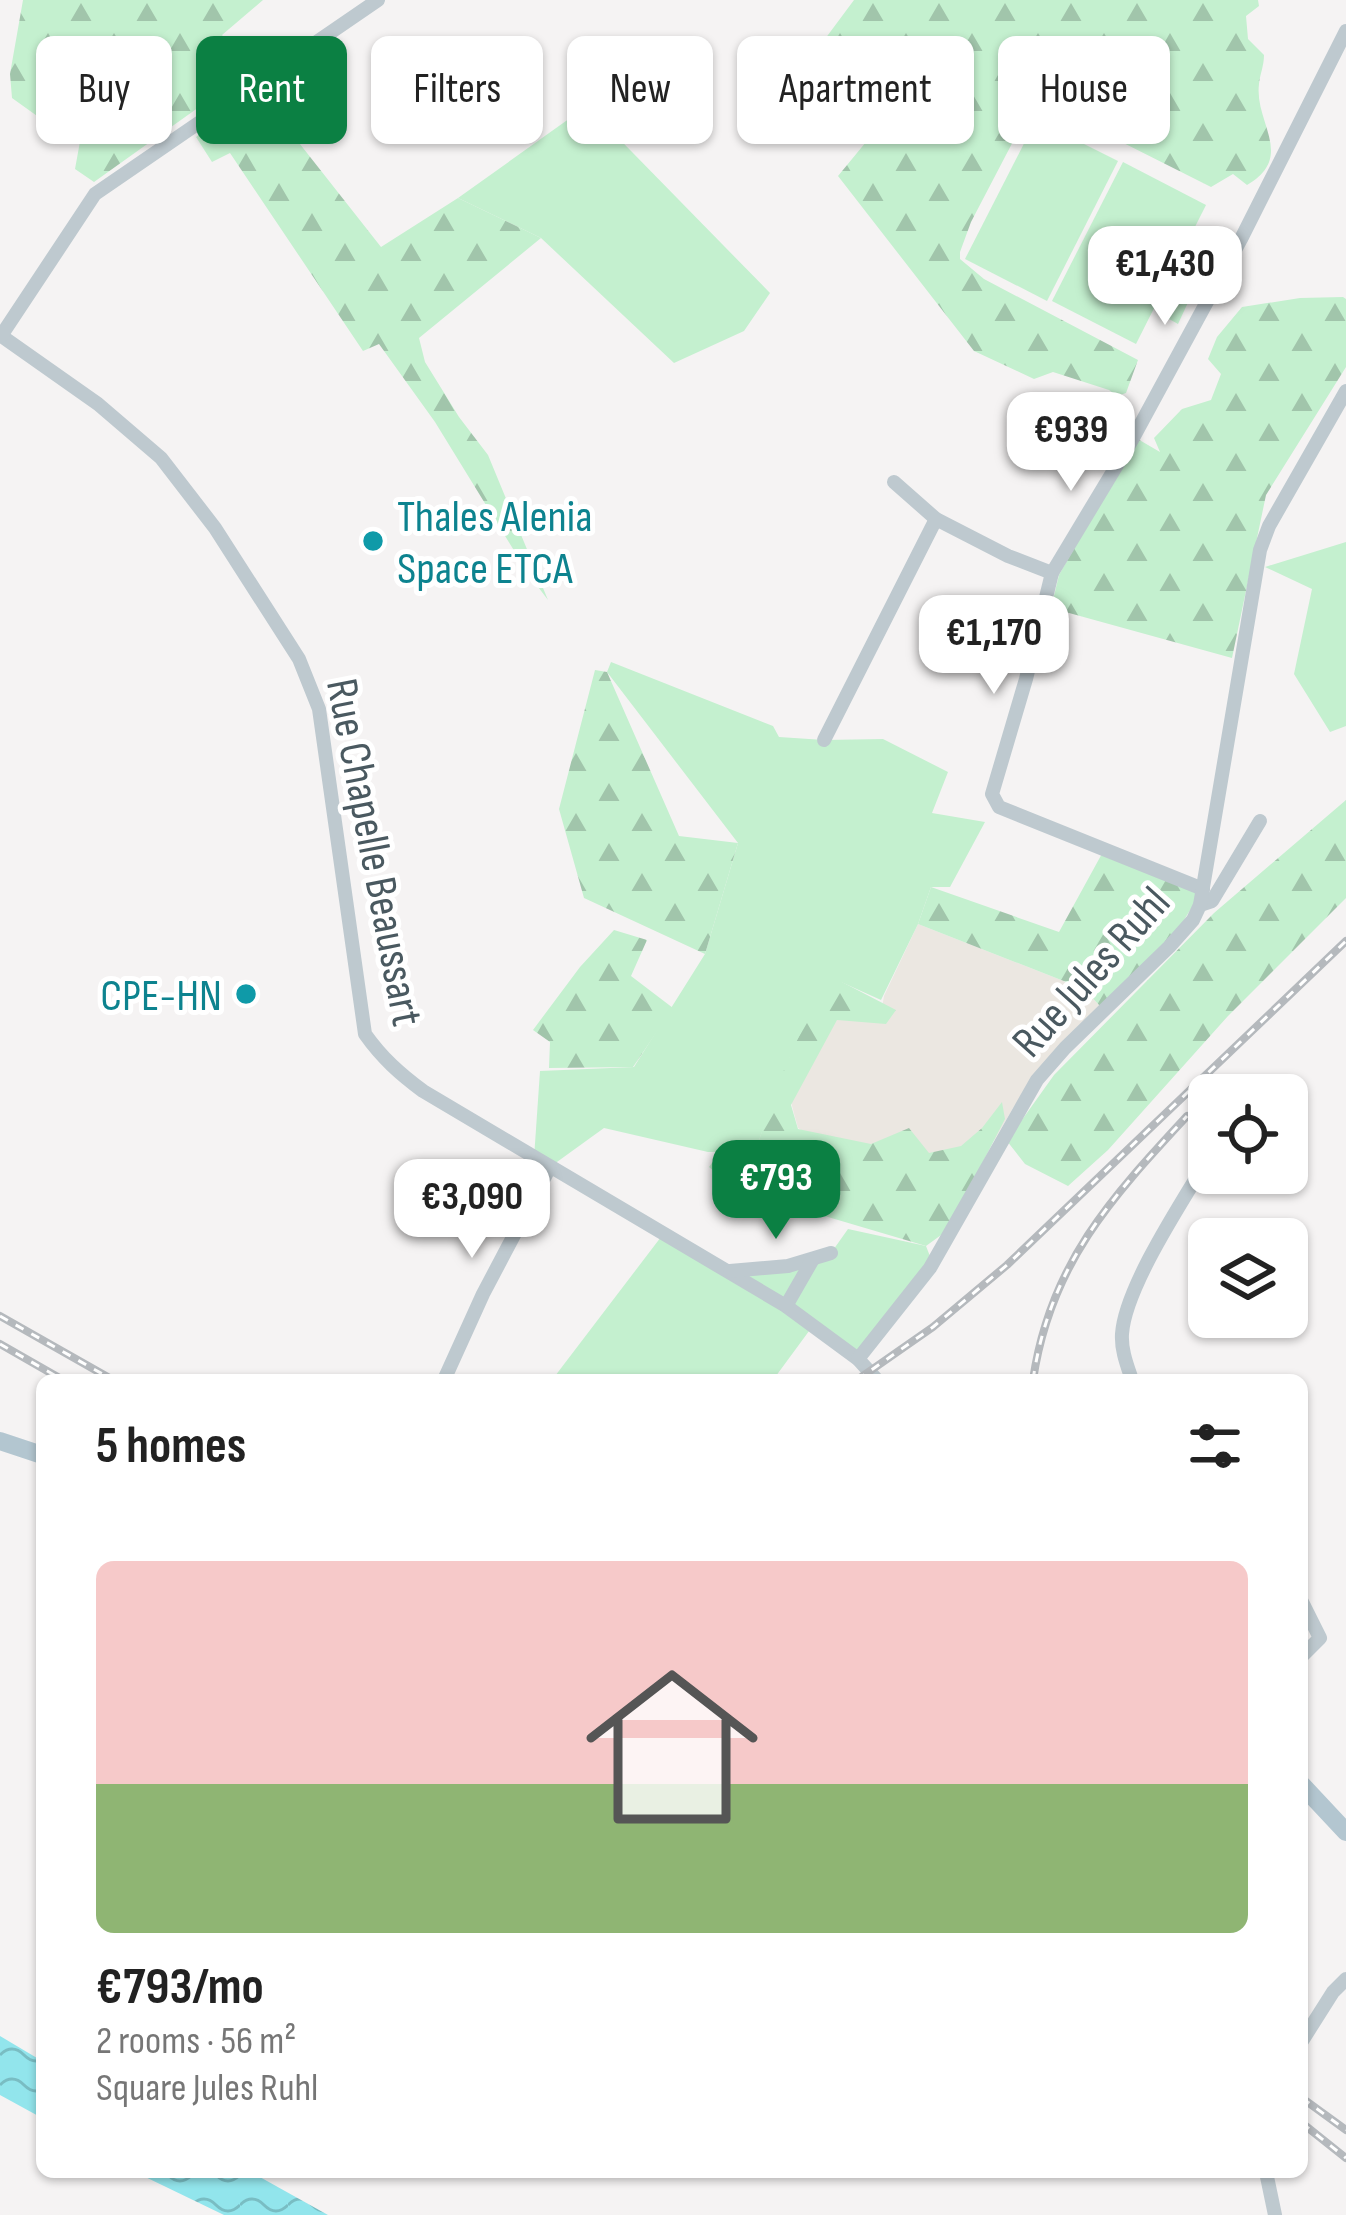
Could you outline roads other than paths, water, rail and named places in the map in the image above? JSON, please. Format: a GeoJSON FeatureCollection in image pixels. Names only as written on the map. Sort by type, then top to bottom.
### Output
{"type":"FeatureCollection","features":[{"type":"Feature","properties":{"kind":"main road"},"geometry":{"type":"LineString","coordinates":[[0,1441],[36,1453]]}},
{"type":"Feature","properties":{"kind":"main road"},"geometry":{"type":"LineString","coordinates":[[1308,1792],[1346,1832]]}},
{"type":"Feature","properties":{"kind":"street"},"geometry":{"type":"LineString","coordinates":[[1,336],[95,194],[378,0]]}},
{"type":"Feature","properties":{"kind":"street"},"geometry":{"type":"LineString","coordinates":[[1203,889],[999,806],[992,794],[1052,573],[1132,440],[1346,31]]}},
{"type":"Feature","properties":{"kind":"street","name":"Rue Chapelle Beaussart"},"geometry":{"type":"LineString","coordinates":[[1,336],[98,404],[161,458],[215,528],[299,659],[319,709],[365,1034],[380,1054],[410,1082],[786,1306],[872,1374]]}},
{"type":"Feature","properties":{"kind":"street","name":"Rue Jules Ruhl"},"geometry":{"type":"LineString","coordinates":[[858,1359],[930,1268],[1037,1080],[1169,947],[1201,905],[1260,550],[1346,391]]}},
{"type":"Feature","properties":{"kind":"street"},"geometry":{"type":"LineString","coordinates":[[894,482],[936,519],[1052,573]]}},
{"type":"Feature","properties":{"kind":"street"},"geometry":{"type":"LineString","coordinates":[[824,740],[936,519]]}},
{"type":"Feature","properties":{"kind":"street"},"geometry":{"type":"LineString","coordinates":[[1201,905],[1212,901],[1260,821]]}},
{"type":"Feature","properties":{"kind":"street"},"geometry":{"type":"LineString","coordinates":[[447,1374],[550,1167]]}},
{"type":"Feature","properties":{"kind":"street"},"geometry":{"type":"LineString","coordinates":[[1130,1374],[1123,1352],[1126,1313],[1139,1280],[1188,1194]]}},
{"type":"Feature","properties":{"kind":"street"},"geometry":{"type":"LineString","coordinates":[[730,1271],[788,1266],[831,1253]]}},
{"type":"Feature","properties":{"kind":"street"},"geometry":{"type":"LineString","coordinates":[[786,1306],[813,1259]]}},
{"type":"Feature","properties":{"kind":"street"},"geometry":{"type":"LineString","coordinates":[[1308,1614],[1320,1638],[1308,1649]]}},
{"type":"Feature","properties":{"kind":"street"},"geometry":{"type":"LineString","coordinates":[[1308,2032],[1346,1979]]}},
{"type":"Feature","properties":{"kind":"street"},"geometry":{"type":"LineString","coordinates":[[1267,2178],[1275,2215]]}},
{"type":"Feature","properties":{"kind":"water"},"geometry":{"type":"Polygon","coordinates":[[[0,2036],[36,2057],[36,2115],[0,2095],[0,2036]]]}},
{"type":"Feature","properties":{"kind":"water"},"geometry":{"type":"Polygon","coordinates":[[[147,2178],[262,2178],[328,2215],[224,2215],[147,2178]]]}},
{"type":"Feature","properties":{"kind":"railway"},"geometry":{"type":"LineString","coordinates":[[866,1374],[933,1327],[1007,1265],[1346,941]]}},
{"type":"Feature","properties":{"kind":"railway"},"geometry":{"type":"LineString","coordinates":[[1034,1374],[1041,1339],[1069,1267],[1109,1205],[1187,1116]]}},
{"type":"Feature","properties":{"kind":"railway"},"geometry":{"type":"LineString","coordinates":[[0,1316],[102,1374]]}},
{"type":"Feature","properties":{"kind":"railway"},"geometry":{"type":"LineString","coordinates":[[0,1344],[52,1374]]}},
{"type":"Feature","properties":{"kind":"railway"},"geometry":{"type":"LineString","coordinates":[[1308,2102],[1346,2130]]}},
{"type":"Feature","properties":{"kind":"railway"},"geometry":{"type":"LineString","coordinates":[[1308,2128],[1346,2158]]}},
{"type":"Feature","properties":{"kind":"place","name":"Thales Alenia Space ETCA"},"geometry":{"type":"Point","coordinates":[373,541]}},
{"type":"Feature","properties":{"kind":"place","name":"CPE-HN"},"geometry":{"type":"Point","coordinates":[246,994]}}]}
